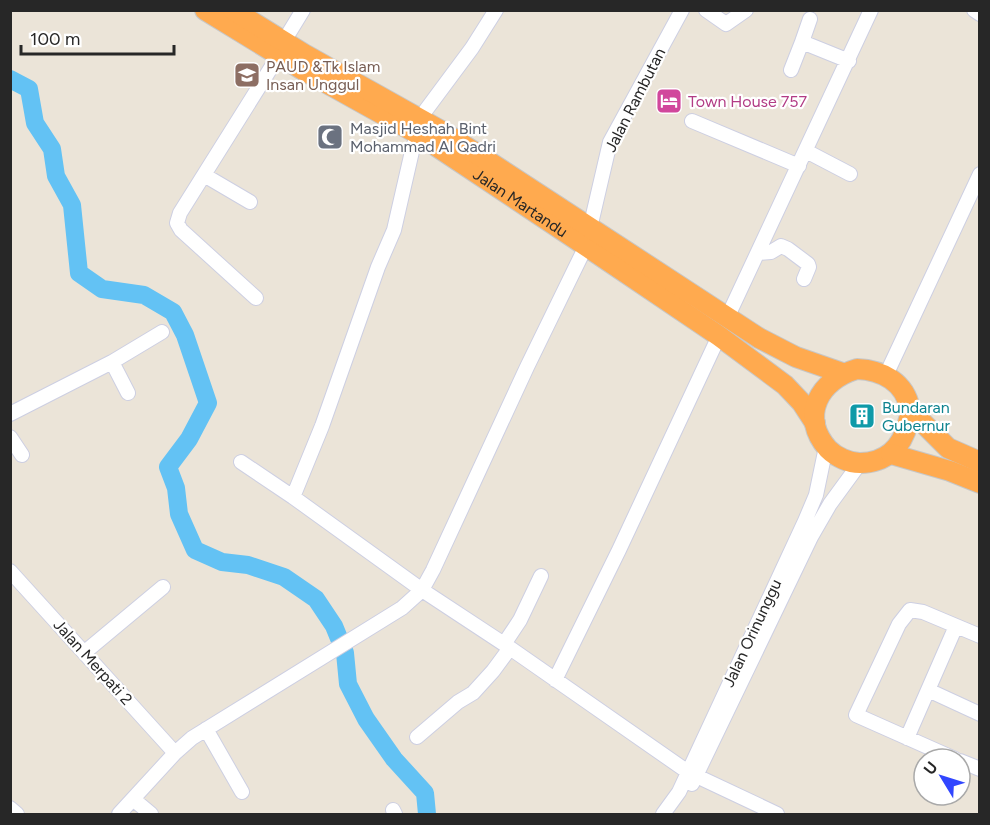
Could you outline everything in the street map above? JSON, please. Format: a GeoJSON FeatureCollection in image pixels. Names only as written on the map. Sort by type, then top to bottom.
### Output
{"type":"FeatureCollection","features":[{"type":"Feature","properties":{"kind":"highway","name":"Jalan Martandu"},"geometry":{"type":"LineString","coordinates":[[219,12],[419,126],[588,237],[783,351],[842,373]]}},
{"type":"Feature","properties":{"kind":"highway","name":"Jalan Martandu"},"geometry":{"type":"LineString","coordinates":[[588,237],[785,385],[802,403],[815,423]]}},
{"type":"Feature","properties":{"kind":"highway"},"geometry":{"type":"LineString","coordinates":[[911,411],[901,441],[891,454],[869,463],[842,459],[826,447],[815,423],[816,408],[823,388],[842,373],[857,369],[872,370],[886,375],[898,385],[911,411],[948,447],[980,462]]}},
{"type":"Feature","properties":{"kind":"highway"},"geometry":{"type":"LineString","coordinates":[[891,454],[950,471],[980,483]]}},
{"type":"Feature","properties":{"kind":"street"},"geometry":{"type":"LineString","coordinates":[[256,298],[179,227],[178,218],[303,10]]}},
{"type":"Feature","properties":{"kind":"street"},"geometry":{"type":"LineString","coordinates":[[293,497],[322,426],[378,267],[394,230],[419,126],[496,10]]}},
{"type":"Feature","properties":{"kind":"street","name":"Jalan Rambutan"},"geometry":{"type":"LineString","coordinates":[[422,590],[588,237],[610,142],[682,10]]}},
{"type":"Feature","properties":{"kind":"street"},"geometry":{"type":"LineString","coordinates":[[706,10],[726,24],[746,10]]}},
{"type":"Feature","properties":{"kind":"street"},"geometry":{"type":"LineString","coordinates":[[727,318],[872,10]]}},
{"type":"Feature","properties":{"kind":"street"},"geometry":{"type":"LineString","coordinates":[[974,10],[980,14]]}},
{"type":"Feature","properties":{"kind":"street"},"geometry":{"type":"LineString","coordinates":[[791,70],[810,19]]}},
{"type":"Feature","properties":{"kind":"street"},"geometry":{"type":"LineString","coordinates":[[802,42],[849,61]]}},
{"type":"Feature","properties":{"kind":"street"},"geometry":{"type":"LineString","coordinates":[[692,121],[799,166]]}},
{"type":"Feature","properties":{"kind":"street"},"geometry":{"type":"LineString","coordinates":[[806,151],[850,174]]}},
{"type":"Feature","properties":{"kind":"street"},"geometry":{"type":"LineString","coordinates":[[886,375],[980,174]]}},
{"type":"Feature","properties":{"kind":"street"},"geometry":{"type":"LineString","coordinates":[[204,175],[250,201]]}},
{"type":"Feature","properties":{"kind":"street"},"geometry":{"type":"LineString","coordinates":[[759,253],[771,252],[781,246],[788,249],[808,264],[804,279]]}},
{"type":"Feature","properties":{"kind":"street"},"geometry":{"type":"LineString","coordinates":[[10,414],[112,362],[162,332]]}},
{"type":"Feature","properties":{"kind":"street"},"geometry":{"type":"LineString","coordinates":[[555,680],[619,550],[719,336]]}},
{"type":"Feature","properties":{"kind":"street"},"geometry":{"type":"LineString","coordinates":[[112,362],[128,393]]}},
{"type":"Feature","properties":{"kind":"street"},"geometry":{"type":"LineString","coordinates":[[10,437],[22,455]]}},
{"type":"Feature","properties":{"kind":"street","name":"Jalan Orinunggu"},"geometry":{"type":"LineString","coordinates":[[674,814],[806,521],[816,495],[826,447]]}},
{"type":"Feature","properties":{"kind":"street"},"geometry":{"type":"LineString","coordinates":[[241,462],[422,590],[692,774],[777,814]]}},
{"type":"Feature","properties":{"kind":"street","name":"Jalan Orinunggu"},"geometry":{"type":"LineString","coordinates":[[663,814],[692,774],[811,537],[830,504],[860,463]]}},
{"type":"Feature","properties":{"kind":"street","name":"Jalan Merpati 2"},"geometry":{"type":"LineString","coordinates":[[10,571],[176,753]]}},
{"type":"Feature","properties":{"kind":"street"},"geometry":{"type":"LineString","coordinates":[[417,737],[447,711],[473,693],[493,671],[541,576]]}},
{"type":"Feature","properties":{"kind":"street"},"geometry":{"type":"LineString","coordinates":[[85,651],[163,586]]}},
{"type":"Feature","properties":{"kind":"street"},"geometry":{"type":"LineString","coordinates":[[119,814],[176,753],[206,729],[402,608],[422,590]]}},
{"type":"Feature","properties":{"kind":"street"},"geometry":{"type":"LineString","coordinates":[[928,747],[856,716],[899,624],[907,612],[912,609],[980,636]]}},
{"type":"Feature","properties":{"kind":"street"},"geometry":{"type":"LineString","coordinates":[[907,738],[956,626]]}},
{"type":"Feature","properties":{"kind":"street"},"geometry":{"type":"LineString","coordinates":[[928,690],[980,714]]}},
{"type":"Feature","properties":{"kind":"street"},"geometry":{"type":"LineString","coordinates":[[206,729],[242,792]]}},
{"type":"Feature","properties":{"kind":"street"},"geometry":{"type":"LineString","coordinates":[[133,799],[151,814]]}},
{"type":"Feature","properties":{"kind":"street"},"geometry":{"type":"LineString","coordinates":[[10,808],[17,814]]}},
{"type":"Feature","properties":{"kind":"waterway"},"geometry":{"type":"LineString","coordinates":[[10,79],[29,89],[35,123],[52,149],[56,176],[72,205],[79,273],[102,289],[144,295],[173,312],[185,335],[208,403],[189,439],[168,467],[176,488],[179,514],[195,550],[222,562],[248,565],[284,577],[316,599],[334,626],[345,653],[348,684],[366,719],[394,759],[425,793],[427,814]]}},
{"type":"Feature","properties":{"kind":"place","name":"PAUD &Tk Islam Insan Unggul"},"geometry":{"type":"Point","coordinates":[247,75]}},
{"type":"Feature","properties":{"kind":"place","name":"Town House 757"},"geometry":{"type":"Point","coordinates":[669,101]}},
{"type":"Feature","properties":{"kind":"place","name":"Masjid Heshah Bint Mohammad Al Qadri"},"geometry":{"type":"Point","coordinates":[330,137]}},
{"type":"Feature","properties":{"kind":"place","name":"Bundaran Gubernur"},"geometry":{"type":"Point","coordinates":[862,416]}}]}
